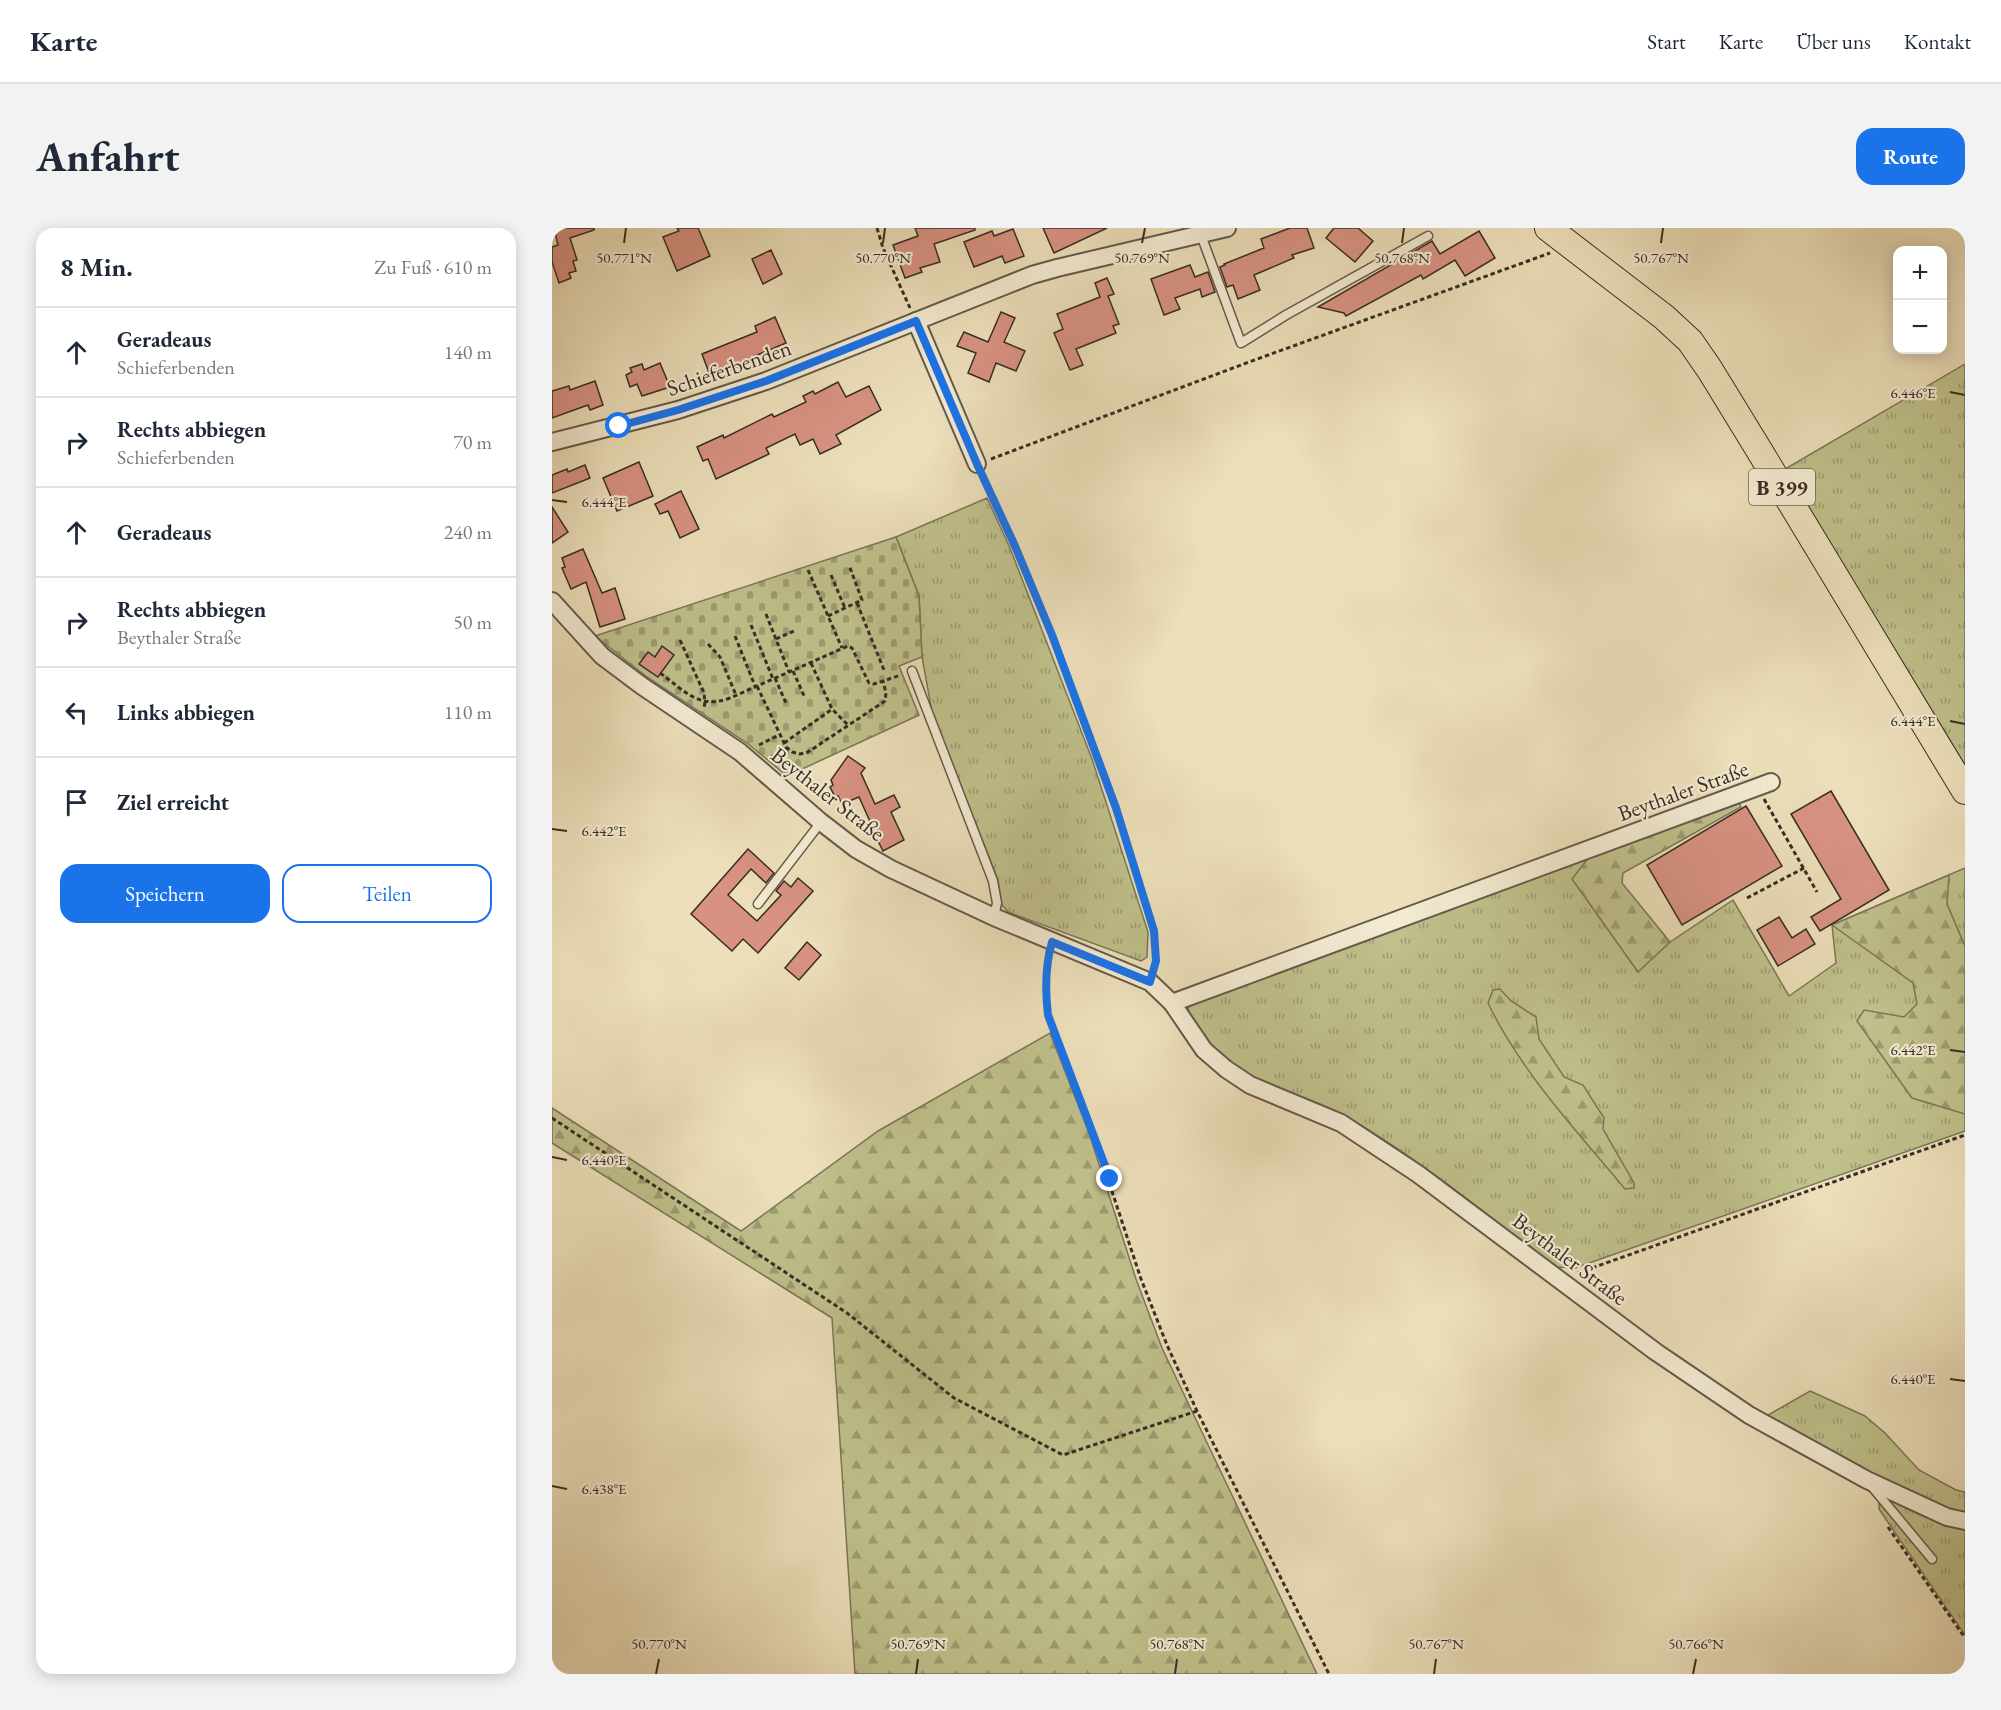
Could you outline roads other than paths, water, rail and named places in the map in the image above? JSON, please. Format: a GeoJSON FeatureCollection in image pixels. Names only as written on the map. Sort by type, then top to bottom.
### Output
{"type":"FeatureCollection","features":[{"type":"Feature","properties":{"kind":"main road","name":"B 399"},"geometry":{"type":"LineString","coordinates":[[1548,228],[1664,317],[1690,341],[1741,420],[1965,791]]}},
{"type":"Feature","properties":{"kind":"street","name":"Schieferbenden"},"geometry":{"type":"LineString","coordinates":[[552,442],[678,410],[766,381],[1057,267],[1201,236],[1227,228]]}},
{"type":"Feature","properties":{"kind":"street"},"geometry":{"type":"LineString","coordinates":[[916,321],[977,464]]}},
{"type":"Feature","properties":{"kind":"street","name":"Beythaler Straße"},"geometry":{"type":"LineString","coordinates":[[552,602],[602,656],[740,752],[856,849],[994,917],[1150,982],[1172,1003],[1204,1050],[1226,1070],[1250,1085],[1341,1123],[1418,1174],[1656,1352],[1749,1415],[1867,1480],[1947,1517],[1965,1521]]}},
{"type":"Feature","properties":{"kind":"street","name":"Beythaler Straße"},"geometry":{"type":"LineString","coordinates":[[1172,1003],[1764,785]]}},
{"type":"Feature","properties":{"kind":"lane"},"geometry":{"type":"LineString","coordinates":[[1201,236],[1241,343],[1286,315],[1428,236]]}},
{"type":"Feature","properties":{"kind":"lane"},"geometry":{"type":"LineString","coordinates":[[912,671],[993,882],[997,903],[994,917]]}},
{"type":"Feature","properties":{"kind":"lane"},"geometry":{"type":"LineString","coordinates":[[758,904],[821,822]]}},
{"type":"Feature","properties":{"kind":"lane"},"geometry":{"type":"LineString","coordinates":[[1867,1480],[1932,1559]]}}]}
